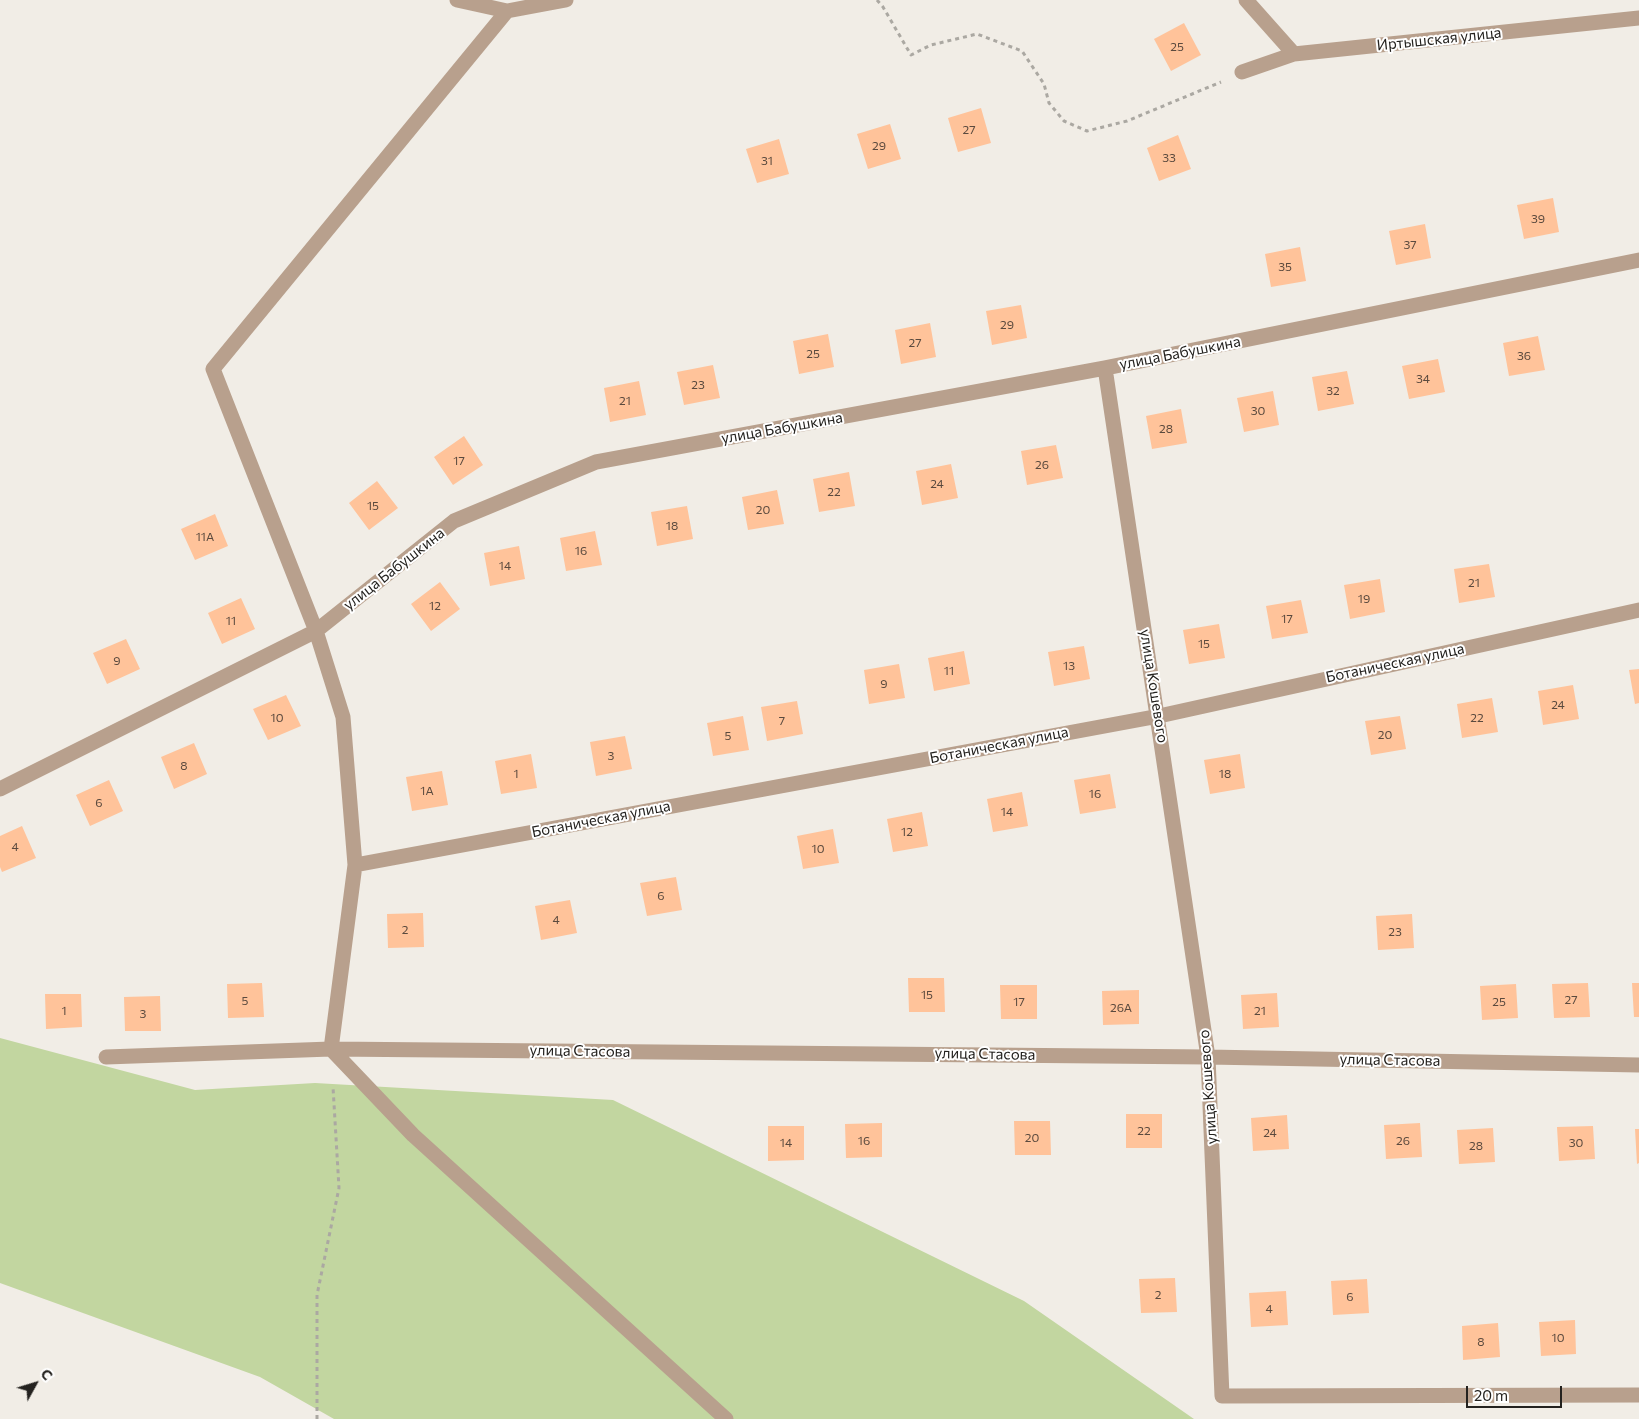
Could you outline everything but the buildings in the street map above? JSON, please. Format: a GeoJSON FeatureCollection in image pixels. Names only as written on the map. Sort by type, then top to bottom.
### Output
{"type":"FeatureCollection","features":[{"type":"Feature","properties":{"kind":"street"},"geometry":{"type":"LineString","coordinates":[[457,0],[507,11],[566,0]]}},
{"type":"Feature","properties":{"kind":"street"},"geometry":{"type":"LineString","coordinates":[[1246,0],[1294,54]]}},
{"type":"Feature","properties":{"kind":"street"},"geometry":{"type":"LineString","coordinates":[[507,11],[213,369],[316,631],[343,717],[355,865],[331,1048],[413,1135],[726,1419]]}},
{"type":"Feature","properties":{"kind":"street","name":"Иртышская улица"},"geometry":{"type":"LineString","coordinates":[[1242,72],[1294,54],[1639,18]]}},
{"type":"Feature","properties":{"kind":"street","name":"улица Бабушкина"},"geometry":{"type":"LineString","coordinates":[[0,789],[316,631],[454,521],[596,462],[1105,368],[1639,260]]}},
{"type":"Feature","properties":{"kind":"street","name":"улица Кошевого"},"geometry":{"type":"LineString","coordinates":[[1105,368],[1159,716],[1208,1056],[1222,1396],[1639,1395]]}},
{"type":"Feature","properties":{"kind":"street","name":"Ботаническая улица"},"geometry":{"type":"LineString","coordinates":[[355,865],[1159,716],[1639,610]]}},
{"type":"Feature","properties":{"kind":"street","name":"улица Стасова"},"geometry":{"type":"LineString","coordinates":[[106,1057],[331,1048],[1208,1056],[1639,1065]]}},
{"type":"Feature","properties":{"kind":"path"},"geometry":{"type":"LineString","coordinates":[[877,0],[911,55],[931,45],[977,34],[1022,52],[1044,84],[1049,103],[1064,121],[1087,131],[1127,121],[1242,72]]}},
{"type":"Feature","properties":{"kind":"path"},"geometry":{"type":"LineString","coordinates":[[318,1419],[317,1294],[339,1188],[331,1048]]}},
{"type":"Feature","properties":{"kind":"green space"},"geometry":{"type":"Polygon","coordinates":[[[0,1038],[195,1090],[315,1083],[613,1100],[1024,1301],[1194,1419],[334,1419],[260,1377],[0,1283],[0,1038]]]}}]}
